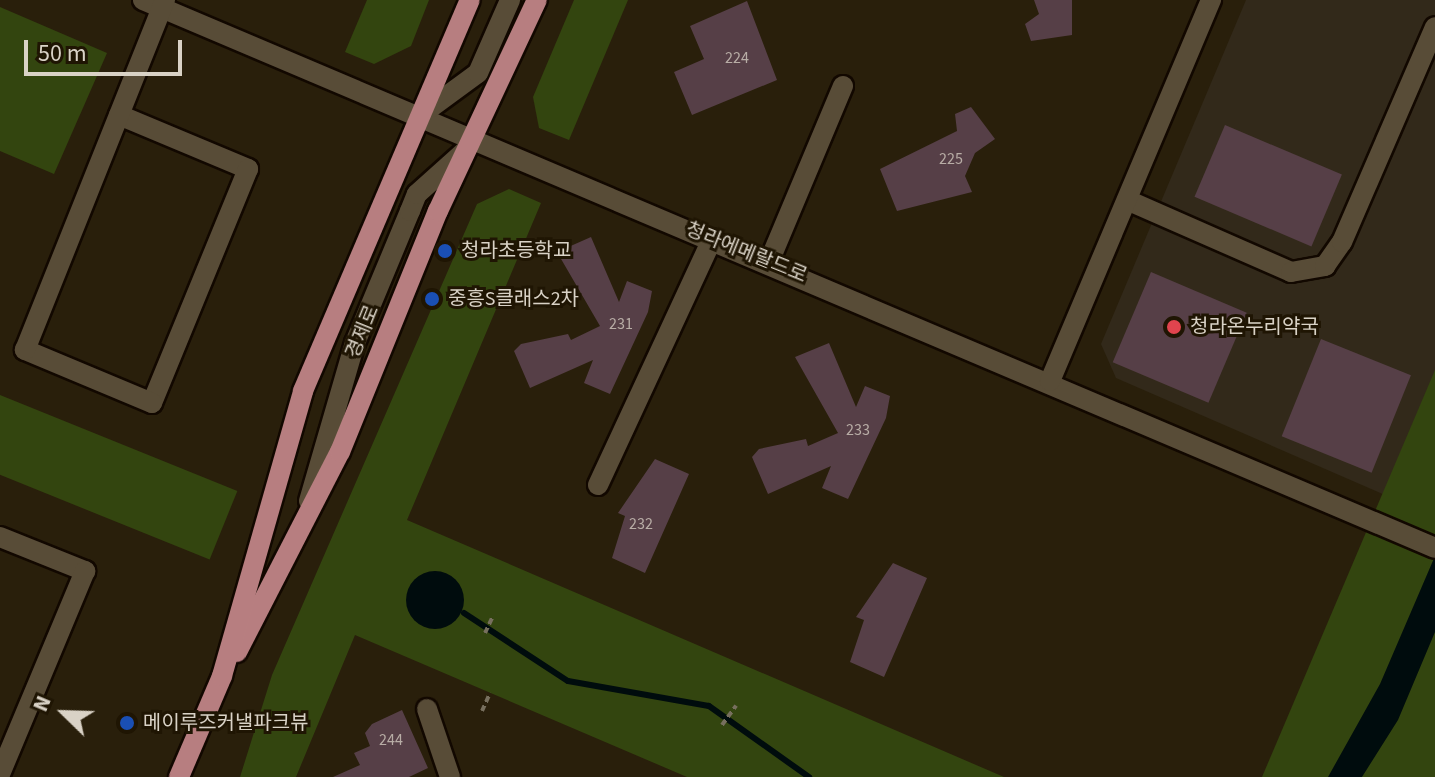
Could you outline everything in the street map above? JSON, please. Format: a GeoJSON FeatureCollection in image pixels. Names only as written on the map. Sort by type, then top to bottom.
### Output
{"type":"FeatureCollection","features":[{"type":"Feature","properties":{"kind":"main road","name":"경제로"},"geometry":{"type":"LineString","coordinates":[[222,676],[303,391],[470,0]]}},
{"type":"Feature","properties":{"kind":"main road","name":"경제로"},"geometry":{"type":"LineString","coordinates":[[179,777],[222,676],[299,535],[438,211],[476,142],[537,0]]}},
{"type":"Feature","properties":{"kind":"street"},"geometry":{"type":"LineString","coordinates":[[418,117],[478,73],[510,0]]}},
{"type":"Feature","properties":{"kind":"street"},"geometry":{"type":"LineString","coordinates":[[1050,381],[1211,0]]}},
{"type":"Feature","properties":{"kind":"street"},"geometry":{"type":"LineString","coordinates":[[119,115],[248,169],[152,403],[25,350],[119,115],[157,2]]}},
{"type":"Feature","properties":{"kind":"street","name":"청라에메랄드로"},"geometry":{"type":"LineString","coordinates":[[157,2],[476,142],[769,262],[1435,548]]}},
{"type":"Feature","properties":{"kind":"street"},"geometry":{"type":"LineString","coordinates":[[1127,200],[1291,272],[1325,266],[1342,242],[1435,27]]}},
{"type":"Feature","properties":{"kind":"street"},"geometry":{"type":"LineString","coordinates":[[769,262],[843,86]]}},
{"type":"Feature","properties":{"kind":"street"},"geometry":{"type":"LineString","coordinates":[[598,485],[712,239]]}},
{"type":"Feature","properties":{"kind":"street"},"geometry":{"type":"LineString","coordinates":[[0,537],[85,571],[0,774]]}},
{"type":"Feature","properties":{"kind":"street"},"geometry":{"type":"LineString","coordinates":[[427,709],[450,777]]}},
{"type":"Feature","properties":{"kind":"path"},"geometry":{"type":"LineString","coordinates":[[485,633],[493,616]]}},
{"type":"Feature","properties":{"kind":"path"},"geometry":{"type":"LineString","coordinates":[[482,711],[490,693]]}},
{"type":"Feature","properties":{"kind":"path"},"geometry":{"type":"LineString","coordinates":[[722,725],[736,706]]}},
{"type":"Feature","properties":{"kind":"shaded area"},"geometry":{"type":"Polygon","coordinates":[[[1246,0],[1435,0],[1435,377],[1385,495],[1116,378],[1101,344],[1246,0]]]}},
{"type":"Feature","properties":{"kind":"shaded area"},"geometry":{"type":"Polygon","coordinates":[[[1435,556],[1435,632],[1398,720],[1362,777],[1328,777],[1380,684],[1435,556]]]}},
{"type":"Feature","properties":{"kind":"shaded area"},"geometry":{"type":"Polygon","coordinates":[[[435,571],[455,580],[464,600],[455,620],[435,629],[415,620],[406,600],[415,580],[435,571]]]}},
{"type":"Feature","properties":{"kind":"green space"},"geometry":{"type":"Polygon","coordinates":[[[367,0],[429,0],[411,46],[374,64],[345,52],[367,0]]]}},
{"type":"Feature","properties":{"kind":"green space"},"geometry":{"type":"Polygon","coordinates":[[[574,0],[628,0],[569,140],[539,128],[533,97],[574,0]]]}},
{"type":"Feature","properties":{"kind":"green space"},"geometry":{"type":"Polygon","coordinates":[[[0,7],[107,53],[54,174],[0,151],[0,7]]]}},
{"type":"Feature","properties":{"kind":"green space"},"geometry":{"type":"Polygon","coordinates":[[[509,189],[541,203],[407,520],[1004,777],[687,777],[355,635],[296,777],[240,777],[272,675],[477,204],[509,189]]]}},
{"type":"Feature","properties":{"kind":"green space"},"geometry":{"type":"Polygon","coordinates":[[[1435,370],[1435,777],[1262,777],[1435,370]]]}},
{"type":"Feature","properties":{"kind":"green space"},"geometry":{"type":"Polygon","coordinates":[[[0,395],[237,491],[210,560],[0,475],[0,395]]]}},
{"type":"Feature","properties":{"kind":"building"},"geometry":{"type":"Polygon","coordinates":[[[1034,0],[1072,0],[1072,35],[1031,41],[1025,24],[1039,14],[1034,0]]]}},
{"type":"Feature","properties":{"kind":"building"},"geometry":{"type":"Polygon","coordinates":[[[747,1],[777,80],[692,115],[674,72],[704,59],[690,26],[747,1]]]}},
{"type":"Feature","properties":{"kind":"building"},"geometry":{"type":"Polygon","coordinates":[[[971,107],[995,139],[975,153],[965,176],[972,192],[897,211],[880,169],[957,131],[955,114],[971,107]]]}},
{"type":"Feature","properties":{"kind":"building"},"geometry":{"type":"Polygon","coordinates":[[[1225,125],[1342,175],[1311,246],[1195,197],[1225,125]]]}},
{"type":"Feature","properties":{"kind":"building"},"geometry":{"type":"Polygon","coordinates":[[[591,237],[619,302],[627,281],[652,291],[648,312],[610,394],[584,383],[593,360],[530,388],[514,351],[521,344],[568,334],[571,340],[600,326],[557,252],[591,237]]]}},
{"type":"Feature","properties":{"kind":"building"},"geometry":{"type":"Polygon","coordinates":[[[1151,272],[1247,313],[1208,403],[1113,362],[1151,272]]]}},
{"type":"Feature","properties":{"kind":"building"},"geometry":{"type":"Polygon","coordinates":[[[1321,339],[1411,375],[1372,473],[1282,436],[1321,339]]]}},
{"type":"Feature","properties":{"kind":"building"},"geometry":{"type":"Polygon","coordinates":[[[829,343],[856,407],[865,386],[890,396],[886,418],[848,499],[822,488],[831,466],[768,494],[752,457],[759,449],[806,439],[808,446],[838,433],[795,357],[829,343]]]}},
{"type":"Feature","properties":{"kind":"building"},"geometry":{"type":"Polygon","coordinates":[[[655,459],[689,474],[645,573],[612,558],[625,516],[618,513],[655,459]]]}},
{"type":"Feature","properties":{"kind":"building"},"geometry":{"type":"Polygon","coordinates":[[[893,563],[927,578],[884,677],[850,662],[864,620],[856,617],[893,563]]]}},
{"type":"Feature","properties":{"kind":"building"},"geometry":{"type":"Polygon","coordinates":[[[402,710],[428,768],[409,777],[333,777],[360,765],[354,753],[370,746],[365,733],[372,724],[402,710]]]}},
{"type":"Feature","properties":{"kind":"waterway"},"geometry":{"type":"LineString","coordinates":[[464,613],[568,681],[709,706],[809,777]]}},
{"type":"Feature","properties":{"kind":"place","name":"청라초등학교"},"geometry":{"type":"Point","coordinates":[445,251]}},
{"type":"Feature","properties":{"kind":"place","name":"중흥S클래스2차"},"geometry":{"type":"Point","coordinates":[432,299]}},
{"type":"Feature","properties":{"kind":"place","name":"청라온누리약국"},"geometry":{"type":"Point","coordinates":[1174,327]}},
{"type":"Feature","properties":{"kind":"place","name":"메이루즈커낼파크뷰"},"geometry":{"type":"Point","coordinates":[127,723]}}]}
